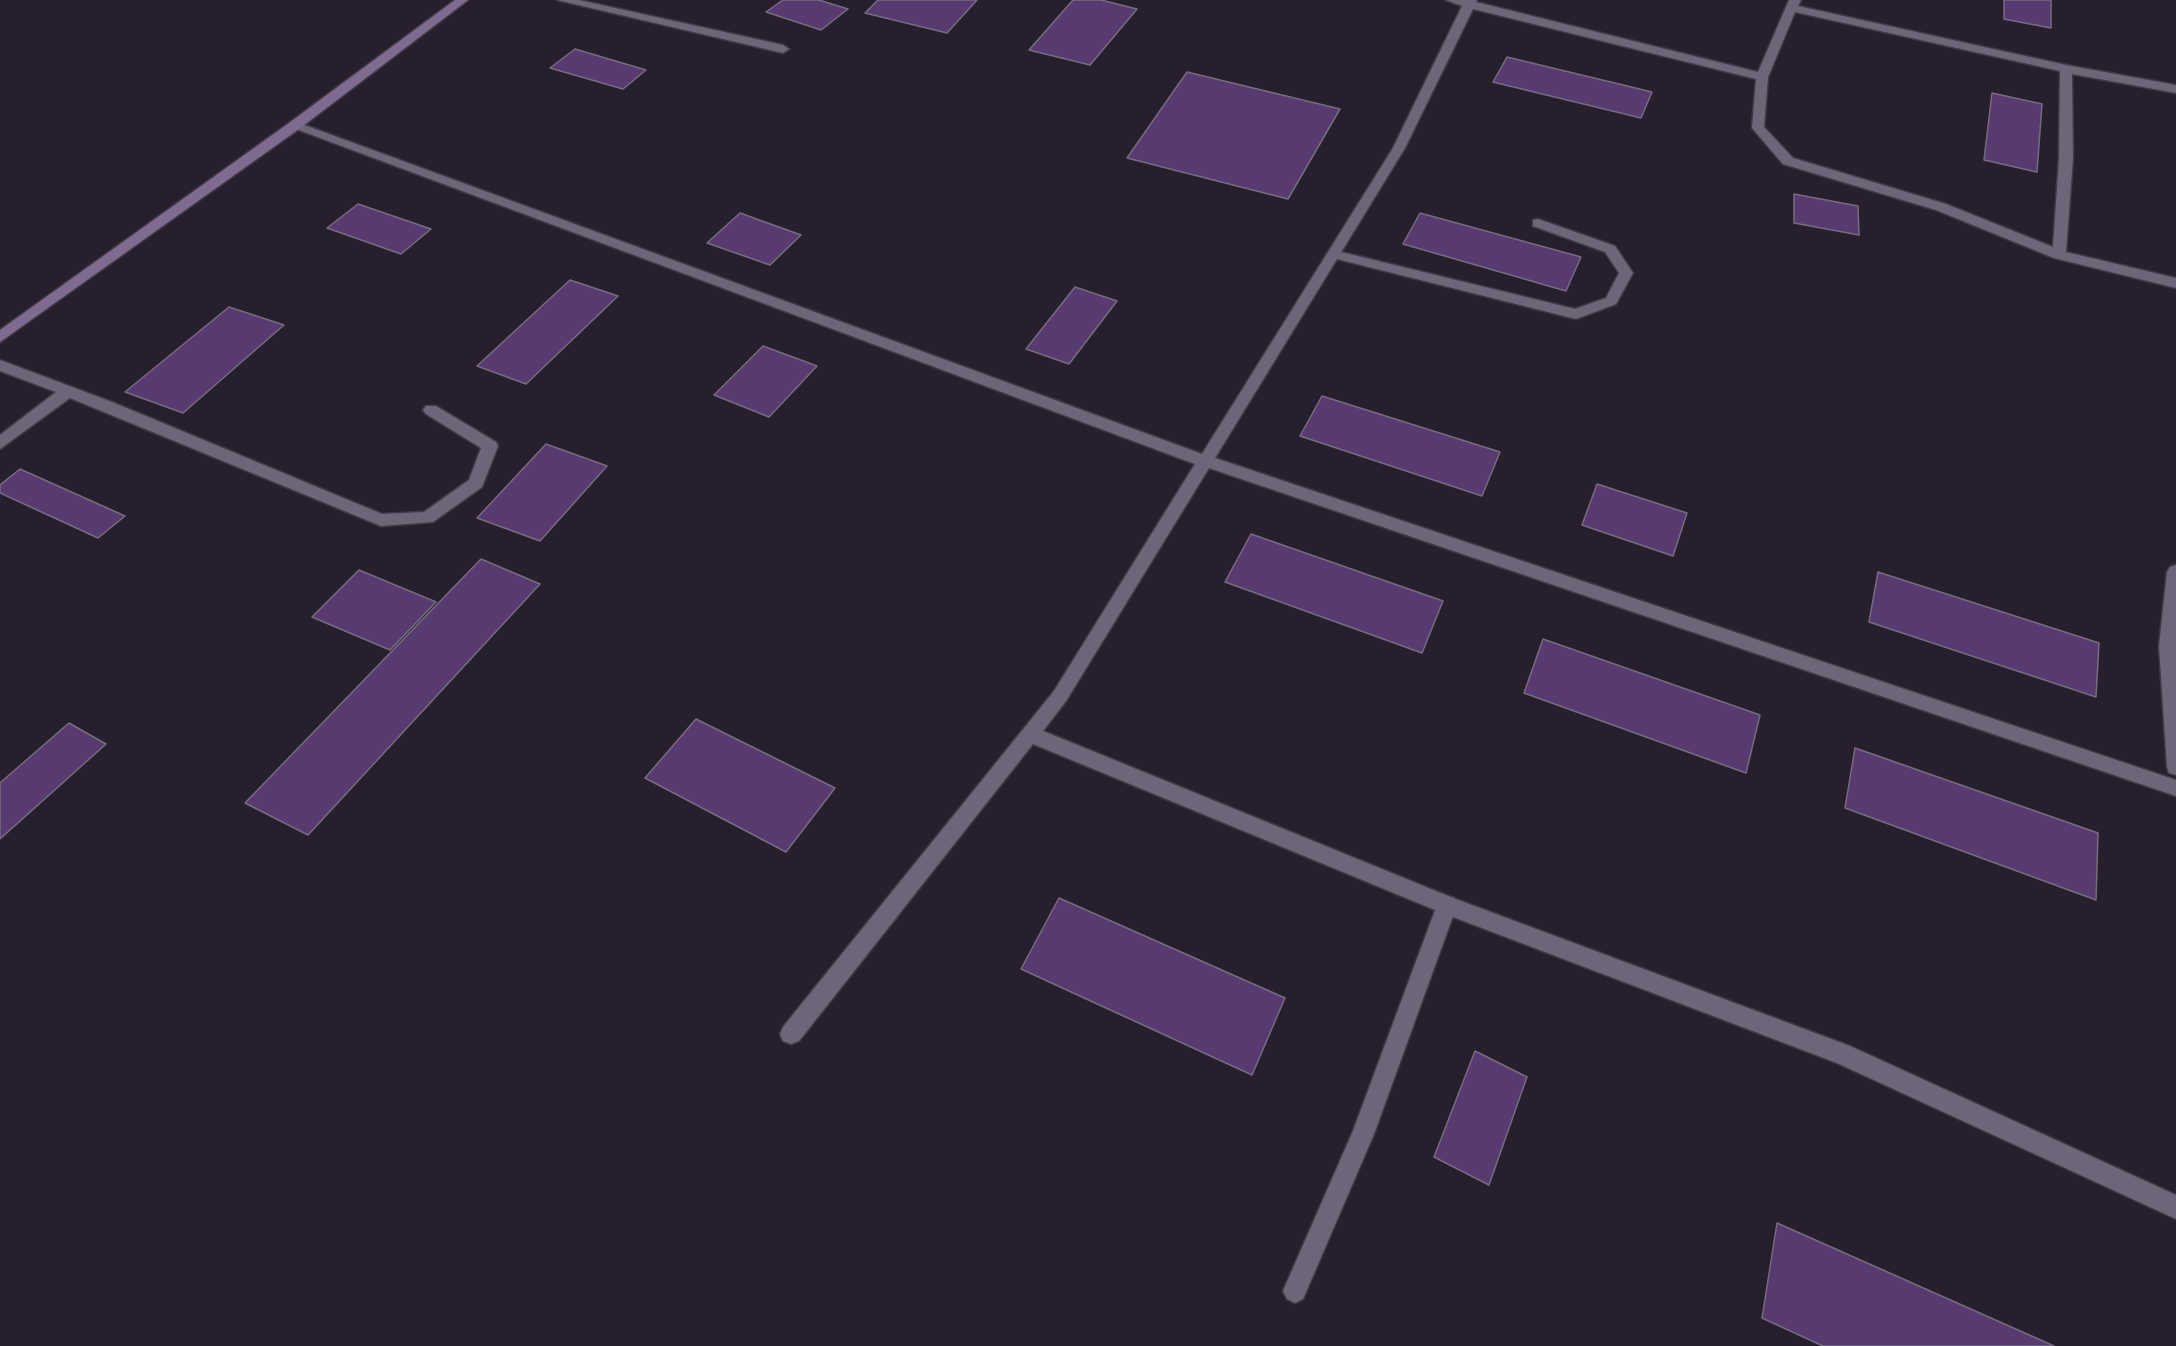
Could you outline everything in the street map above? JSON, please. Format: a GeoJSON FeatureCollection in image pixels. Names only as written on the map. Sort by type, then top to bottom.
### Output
{"type":"FeatureCollection","features":[{"type":"Feature","properties":{"kind":"main road"},"geometry":{"type":"LineString","coordinates":[[0,337],[294,126],[462,0]]}},
{"type":"Feature","properties":{"kind":"street"},"geometry":{"type":"LineString","coordinates":[[563,0],[783,49]]}},
{"type":"Feature","properties":{"kind":"street"},"geometry":{"type":"LineString","coordinates":[[1452,0],[1470,2],[1762,77]]}},
{"type":"Feature","properties":{"kind":"street"},"geometry":{"type":"LineString","coordinates":[[791,1034],[1060,696],[1399,148],[1470,2]]}},
{"type":"Feature","properties":{"kind":"street"},"geometry":{"type":"LineString","coordinates":[[2176,90],[2066,69],[1793,4],[1762,77],[1758,128],[1788,161],[1941,207],[2059,255],[2176,283]]}},
{"type":"Feature","properties":{"kind":"street"},"geometry":{"type":"LineString","coordinates":[[2059,255],[2066,158],[2066,69]]}},
{"type":"Feature","properties":{"kind":"street"},"geometry":{"type":"LineString","coordinates":[[294,126],[1205,461],[2176,788]]}},
{"type":"Feature","properties":{"kind":"street"},"geometry":{"type":"LineString","coordinates":[[1334,254],[1576,314],[1611,301],[1626,273],[1610,249],[1538,224]]}},
{"type":"Feature","properties":{"kind":"street"},"geometry":{"type":"LineString","coordinates":[[2160,280],[2176,298]]}},
{"type":"Feature","properties":{"kind":"street"},"geometry":{"type":"LineString","coordinates":[[0,365],[66,393],[106,406],[381,520],[427,518],[476,483],[490,446],[431,410]]}},
{"type":"Feature","properties":{"kind":"street"},"geometry":{"type":"LineString","coordinates":[[0,443],[66,393]]}},
{"type":"Feature","properties":{"kind":"street"},"geometry":{"type":"LineString","coordinates":[[2176,572],[2171,600],[2168,646],[2176,767]]}},
{"type":"Feature","properties":{"kind":"street"},"geometry":{"type":"LineString","coordinates":[[1030,734],[1447,905],[1842,1054],[2176,1207]]}},
{"type":"Feature","properties":{"kind":"street"},"geometry":{"type":"LineString","coordinates":[[1295,1291],[1363,1134],[1447,905]]}},
{"type":"Feature","properties":{"kind":"building"},"geometry":{"type":"Polygon","coordinates":[[[783,0],[819,0],[848,9],[821,30],[766,12],[783,0]]]}},
{"type":"Feature","properties":{"kind":"building"},"geometry":{"type":"Polygon","coordinates":[[[878,0],[977,0],[947,33],[865,13],[878,0]]]}},
{"type":"Feature","properties":{"kind":"building"},"geometry":{"type":"Polygon","coordinates":[[[1073,0],[1101,0],[1137,9],[1090,65],[1029,50],[1073,0]]]}},
{"type":"Feature","properties":{"kind":"building"},"geometry":{"type":"Polygon","coordinates":[[[2004,0],[2051,0],[2051,28],[2004,19],[2004,0]]]}},
{"type":"Feature","properties":{"kind":"building"},"geometry":{"type":"Polygon","coordinates":[[[575,49],[646,70],[623,89],[550,68],[575,49]]]}},
{"type":"Feature","properties":{"kind":"building"},"geometry":{"type":"Polygon","coordinates":[[[1507,57],[1652,92],[1641,118],[1493,82],[1507,57]]]}},
{"type":"Feature","properties":{"kind":"building"},"geometry":{"type":"Polygon","coordinates":[[[1187,72],[1340,109],[1288,199],[1127,158],[1187,72]]]}},
{"type":"Feature","properties":{"kind":"building"},"geometry":{"type":"Polygon","coordinates":[[[1992,93],[2042,104],[2037,172],[1984,160],[1992,93]]]}},
{"type":"Feature","properties":{"kind":"building"},"geometry":{"type":"Polygon","coordinates":[[[1794,194],[1858,206],[1859,235],[1794,223],[1794,194]]]}},
{"type":"Feature","properties":{"kind":"building"},"geometry":{"type":"Polygon","coordinates":[[[358,204],[431,229],[401,254],[327,228],[358,204]]]}},
{"type":"Feature","properties":{"kind":"building"},"geometry":{"type":"Polygon","coordinates":[[[740,213],[801,235],[770,265],[707,243],[740,213]]]}},
{"type":"Feature","properties":{"kind":"building"},"geometry":{"type":"Polygon","coordinates":[[[1420,213],[1581,257],[1566,291],[1403,244],[1420,213]]]}},
{"type":"Feature","properties":{"kind":"building"},"geometry":{"type":"Polygon","coordinates":[[[570,280],[618,296],[526,384],[477,366],[570,280]]]}},
{"type":"Feature","properties":{"kind":"building"},"geometry":{"type":"Polygon","coordinates":[[[1075,287],[1117,301],[1069,364],[1026,349],[1075,287]]]}},
{"type":"Feature","properties":{"kind":"building"},"geometry":{"type":"Polygon","coordinates":[[[229,307],[284,325],[183,413],[125,392],[229,307]]]}},
{"type":"Feature","properties":{"kind":"building"},"geometry":{"type":"Polygon","coordinates":[[[763,346],[817,366],[769,417],[714,395],[763,346]]]}},
{"type":"Feature","properties":{"kind":"building"},"geometry":{"type":"Polygon","coordinates":[[[1322,396],[1500,452],[1482,496],[1300,436],[1322,396]]]}},
{"type":"Feature","properties":{"kind":"building"},"geometry":{"type":"Polygon","coordinates":[[[546,444],[607,466],[540,541],[477,518],[546,444]]]}},
{"type":"Feature","properties":{"kind":"building"},"geometry":{"type":"Polygon","coordinates":[[[20,469],[125,516],[98,538],[0,493],[0,485],[20,469]]]}},
{"type":"Feature","properties":{"kind":"building"},"geometry":{"type":"Polygon","coordinates":[[[1597,484],[1687,513],[1673,556],[1582,525],[1597,484]]]}},
{"type":"Feature","properties":{"kind":"building"},"geometry":{"type":"Polygon","coordinates":[[[1251,534],[1443,601],[1422,653],[1225,582],[1251,534]]]}},
{"type":"Feature","properties":{"kind":"building"},"geometry":{"type":"Polygon","coordinates":[[[481,559],[540,584],[308,835],[245,803],[481,559]]]}},
{"type":"Feature","properties":{"kind":"building"},"geometry":{"type":"Polygon","coordinates":[[[359,570],[436,602],[390,650],[312,617],[359,570]]]}},
{"type":"Feature","properties":{"kind":"building"},"geometry":{"type":"Polygon","coordinates":[[[1878,572],[2099,643],[2096,697],[1869,622],[1878,572]]]}},
{"type":"Feature","properties":{"kind":"building"},"geometry":{"type":"Polygon","coordinates":[[[1543,639],[1760,715],[1746,773],[1524,693],[1543,639]]]}},
{"type":"Feature","properties":{"kind":"building"},"geometry":{"type":"Polygon","coordinates":[[[696,719],[835,788],[786,852],[645,778],[696,719]]]}},
{"type":"Feature","properties":{"kind":"building"},"geometry":{"type":"Polygon","coordinates":[[[69,723],[106,744],[0,839],[0,783],[69,723]]]}},
{"type":"Feature","properties":{"kind":"building"},"geometry":{"type":"Polygon","coordinates":[[[1855,748],[2098,833],[2096,900],[1845,808],[1855,748]]]}},
{"type":"Feature","properties":{"kind":"building"},"geometry":{"type":"Polygon","coordinates":[[[1059,898],[1285,998],[1252,1075],[1021,969],[1059,898]]]}},
{"type":"Feature","properties":{"kind":"building"},"geometry":{"type":"Polygon","coordinates":[[[1475,1051],[1527,1077],[1489,1185],[1434,1157],[1475,1051]]]}},
{"type":"Feature","properties":{"kind":"building"},"geometry":{"type":"Polygon","coordinates":[[[1777,1223],[2054,1346],[1823,1346],[1762,1318],[1777,1223]]]}}]}
